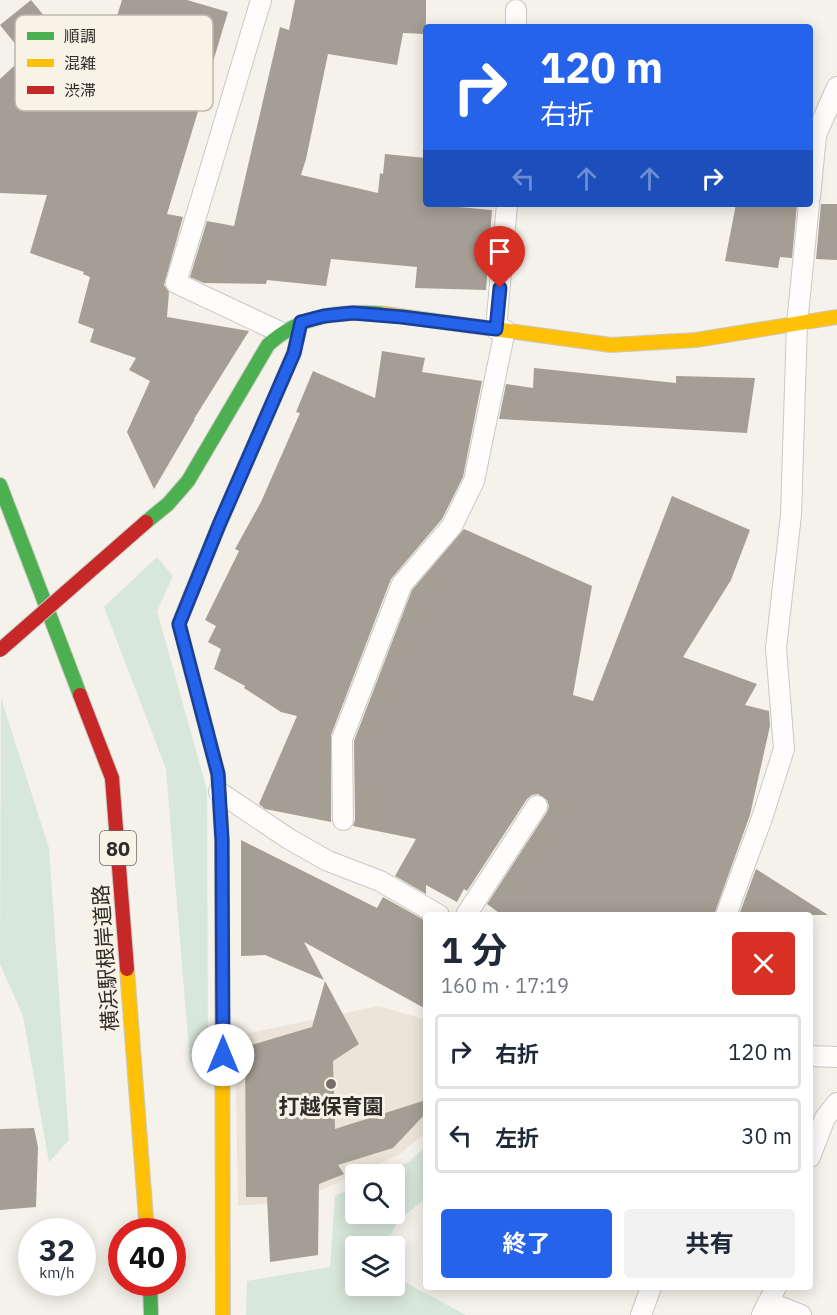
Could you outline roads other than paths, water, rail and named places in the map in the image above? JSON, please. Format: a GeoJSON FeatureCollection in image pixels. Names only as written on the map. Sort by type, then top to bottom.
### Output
{"type":"FeatureCollection","features":[{"type":"Feature","properties":{"kind":"street"},"geometry":{"type":"LineString","coordinates":[[0,650],[168,504],[188,482],[268,345],[280,332],[301,322],[324,316],[353,313],[402,317],[611,345],[645,346],[685,342],[837,316]]}},
{"type":"Feature","properties":{"kind":"street"},"geometry":{"type":"LineString","coordinates":[[223,1315],[222,840],[218,774],[179,624],[219,525],[294,353],[301,322]]}},
{"type":"Feature","properties":{"kind":"street","name":"横浜駅根岸道路"},"geometry":{"type":"LineString","coordinates":[[0,485],[112,778],[146,1218]]}},
{"type":"Feature","properties":{"kind":"street"},"geometry":{"type":"LineString","coordinates":[[150,1296],[151,1315]]}},
{"type":"Feature","properties":{"kind":"lane"},"geometry":{"type":"LineString","coordinates":[[261,0],[176,283],[280,332]]}},
{"type":"Feature","properties":{"kind":"lane"},"geometry":{"type":"LineString","coordinates":[[813,166],[816,135],[837,87]]}},
{"type":"Feature","properties":{"kind":"lane"},"geometry":{"type":"LineString","coordinates":[[343,820],[342,739],[402,584],[452,526],[474,481],[501,330],[507,207]]}},
{"type":"Feature","properties":{"kind":"lane"},"geometry":{"type":"LineString","coordinates":[[727,912],[762,818],[784,749],[776,648],[791,515],[797,324],[809,207]]}},
{"type":"Feature","properties":{"kind":"lane"},"geometry":{"type":"LineString","coordinates":[[219,792],[289,839],[328,861],[380,881],[434,912]]}},
{"type":"Feature","properties":{"kind":"lane"},"geometry":{"type":"LineString","coordinates":[[468,912],[537,806]]}},
{"type":"Feature","properties":{"kind":"lane"},"geometry":{"type":"LineString","coordinates":[[813,1056],[837,1057]]}},
{"type":"Feature","properties":{"kind":"lane"},"geometry":{"type":"LineString","coordinates":[[813,1149],[825,1118],[837,1103]]}},
{"type":"Feature","properties":{"kind":"lane"},"geometry":{"type":"LineString","coordinates":[[641,1315],[650,1290]]}},
{"type":"Feature","properties":{"kind":"lane"},"geometry":{"type":"LineString","coordinates":[[769,1301],[801,1315]]}},
{"type":"Feature","properties":{"kind":"place","name":"打越保育園"},"geometry":{"type":"Point","coordinates":[331,1084]}}]}
